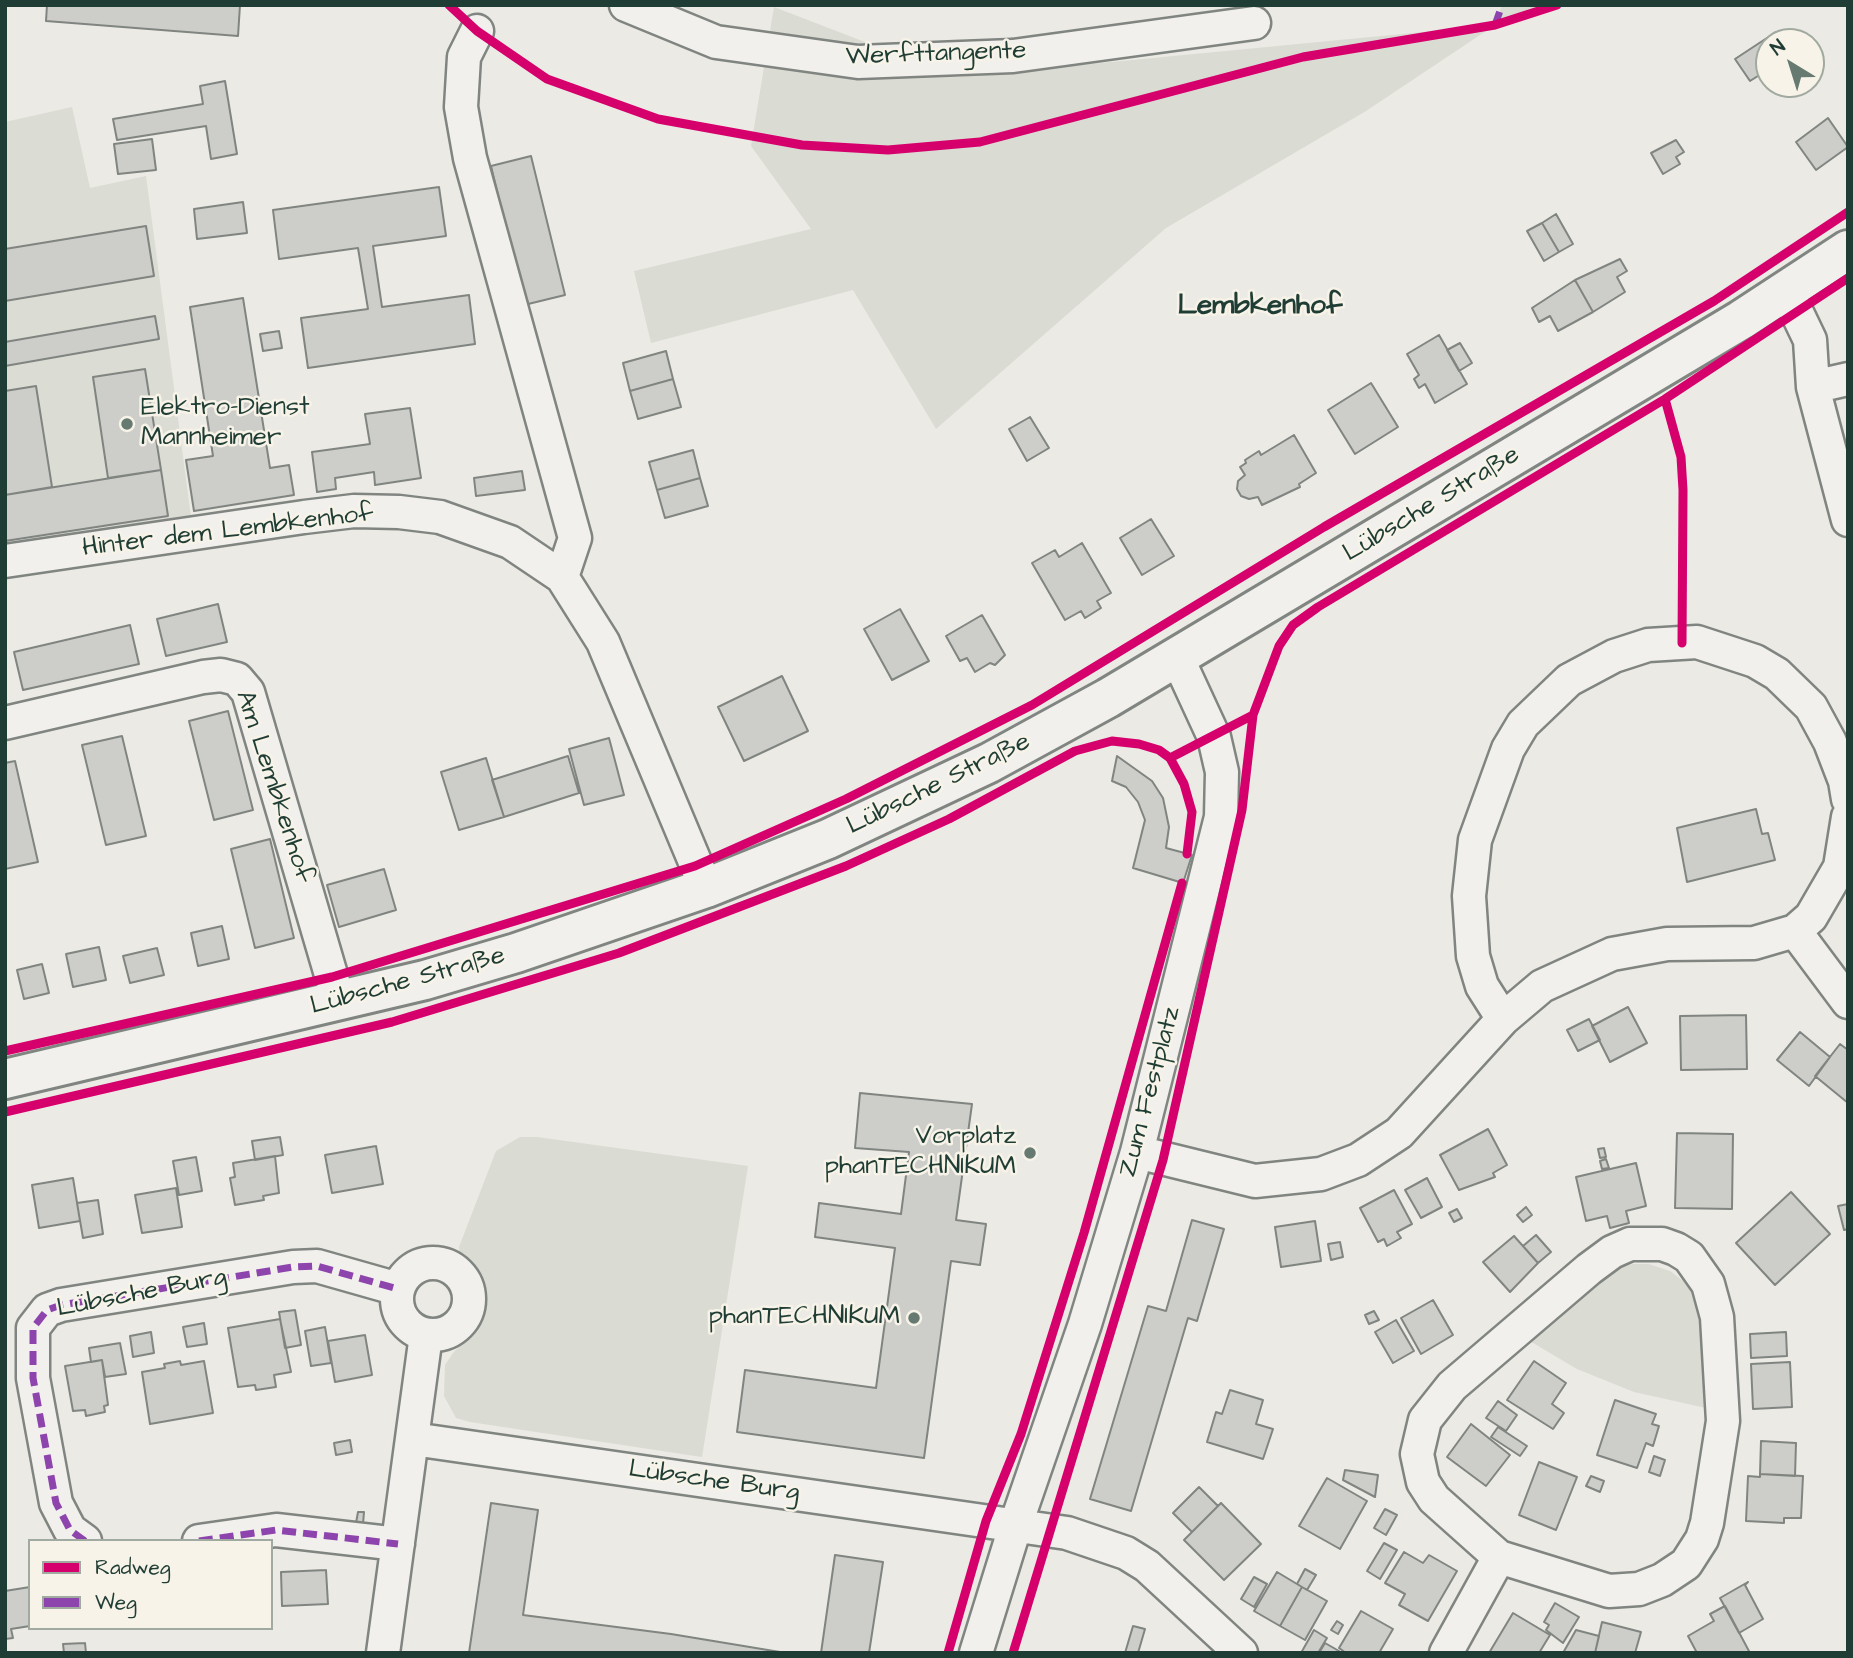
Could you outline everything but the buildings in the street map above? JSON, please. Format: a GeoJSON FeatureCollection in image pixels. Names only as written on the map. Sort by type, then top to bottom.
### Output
{"type":"FeatureCollection","features":[{"type":"Feature","properties":{"kind":"street","name":"Werfttangente"},"geometry":{"type":"LineString","coordinates":[[626,5],[716,42],[858,62],[1013,56],[1254,23]]}},
{"type":"Feature","properties":{"kind":"street"},"geometry":{"type":"LineString","coordinates":[[477,31],[464,57],[461,107],[471,158],[575,538],[562,577]]}},
{"type":"Feature","properties":{"kind":"street","name":"Lübsche Straße"},"geometry":{"type":"LineString","coordinates":[[5,1079],[339,1002],[516,953],[706,888],[828,839],[989,763],[1177,657],[1787,292],[1848,250]]}},
{"type":"Feature","properties":{"kind":"street"},"geometry":{"type":"LineString","coordinates":[[1787,292],[1810,340],[1813,387],[1848,520]]}},
{"type":"Feature","properties":{"kind":"street"},"geometry":{"type":"LineString","coordinates":[[1813,387],[1848,379]]}},
{"type":"Feature","properties":{"kind":"street","name":"Hinter dem Lembkenhof"},"geometry":{"type":"LineString","coordinates":[[5,561],[354,511],[399,512],[440,517],[510,541],[562,577],[603,642],[706,888]]}},
{"type":"Feature","properties":{"kind":"street"},"geometry":{"type":"LineString","coordinates":[[1503,1019],[1482,986],[1473,956],[1469,896],[1475,841],[1508,748],[1523,724],[1569,680],[1614,656],[1648,645],[1697,642],[1755,661],[1777,674],[1811,707],[1830,742],[1845,781],[1848,799]]}},
{"type":"Feature","properties":{"kind":"street","name":"Zum Festplatz"},"geometry":{"type":"LineString","coordinates":[[976,1653],[1016,1524],[1085,1324],[1137,1152],[1220,817],[1222,772],[1214,737],[1177,657]]}},
{"type":"Feature","properties":{"kind":"street","name":"Am Lembkenhof"},"geometry":{"type":"LineString","coordinates":[[5,723],[203,677],[221,675],[237,679],[248,692],[339,1002]]}},
{"type":"Feature","properties":{"kind":"street"},"geometry":{"type":"LineString","coordinates":[[1137,1152],[1255,1181],[1321,1174],[1358,1160],[1399,1133],[1503,1019],[1542,986],[1612,954],[1667,944],[1755,943],[1795,931],[1811,917],[1840,867],[1848,817]]}},
{"type":"Feature","properties":{"kind":"street"},"geometry":{"type":"LineString","coordinates":[[1795,931],[1848,1002]]}},
{"type":"Feature","properties":{"kind":"street"},"geometry":{"type":"LineString","coordinates":[[1630,1244],[1662,1244],[1676,1249],[1689,1257],[1708,1284],[1717,1317],[1723,1421],[1702,1539],[1686,1564],[1662,1580],[1639,1590],[1609,1591],[1499,1557],[1434,1499],[1423,1482],[1418,1454],[1425,1420],[1437,1401],[1475,1363],[1612,1252],[1630,1244]]}},
{"type":"Feature","properties":{"kind":"street"},"geometry":{"type":"LineString","coordinates":[[433,1262],[452,1267],[467,1284],[469,1307],[458,1326],[437,1336],[426,1335],[408,1326],[400,1315],[398,1289],[411,1270],[433,1262]]}},
{"type":"Feature","properties":{"kind":"street","name":"Lübsche Burg"},"geometry":{"type":"LineString","coordinates":[[82,1539],[70,1530],[56,1503],[33,1378],[33,1328],[47,1310],[82,1301],[293,1267],[317,1266],[398,1289]]}},
{"type":"Feature","properties":{"kind":"street"},"geometry":{"type":"LineString","coordinates":[[383,1653],[426,1335]]}},
{"type":"Feature","properties":{"kind":"street","name":"Lübsche Burg"},"geometry":{"type":"LineString","coordinates":[[413,1439],[1016,1524]]}},
{"type":"Feature","properties":{"kind":"street"},"geometry":{"type":"LineString","coordinates":[[1016,1524],[1067,1533],[1126,1553],[1160,1577],[1241,1653]]}},
{"type":"Feature","properties":{"kind":"street"},"geometry":{"type":"LineString","coordinates":[[213,1539],[276,1530],[398,1544]]}},
{"type":"Feature","properties":{"kind":"street"},"geometry":{"type":"LineString","coordinates":[[1446,1653],[1499,1557]]}},
{"type":"Feature","properties":{"kind":"shaded area"},"geometry":{"type":"Polygon","coordinates":[[[1502,5],[1562,5],[1495,25],[1502,5]]]}},
{"type":"Feature","properties":{"kind":"shaded area"},"geometry":{"type":"Polygon","coordinates":[[[774,7],[956,77],[1495,25],[1366,111],[1166,228],[936,429],[853,290],[651,343],[634,271],[811,229],[751,146],[774,7]]]}},
{"type":"Feature","properties":{"kind":"shaded area"},"geometry":{"type":"Polygon","coordinates":[[[72,107],[90,188],[146,176],[191,517],[5,544],[5,122],[72,107]]]}},
{"type":"Feature","properties":{"kind":"shaded area"},"geometry":{"type":"Polygon","coordinates":[[[520,1137],[537,1137],[748,1166],[702,1457],[456,1418],[444,1396],[445,1365],[478,1327],[486,1305],[478,1273],[460,1256],[459,1247],[496,1151],[520,1137]]]}},
{"type":"Feature","properties":{"kind":"shaded area"},"geometry":{"type":"Polygon","coordinates":[[[1649,1264],[1670,1271],[1686,1283],[1696,1299],[1703,1322],[1706,1408],[1634,1392],[1577,1369],[1528,1340],[1615,1268],[1649,1264]]]}},
{"type":"Feature","properties":{"kind":"marked path"},"geometry":{"type":"LineString","coordinates":[[1495,25],[1502,5]]}},
{"type":"Feature","properties":{"kind":"marked path"},"geometry":{"type":"LineString","coordinates":[[82,1539],[70,1530],[56,1503],[33,1378],[33,1328],[47,1310],[61,1305],[293,1267],[317,1266],[398,1289]]}},
{"type":"Feature","properties":{"kind":"marked path"},"geometry":{"type":"LineString","coordinates":[[213,1539],[276,1530],[398,1544]]}},
{"type":"Feature","properties":{"kind":"cycle path"},"geometry":{"type":"LineString","coordinates":[[449,5],[477,31],[547,79],[658,119],[802,145],[888,150],[980,142],[1303,57],[1495,25],[1557,5]]}},
{"type":"Feature","properties":{"kind":"cycle path"},"geometry":{"type":"LineString","coordinates":[[5,1051],[332,977],[695,866],[846,799],[1032,705],[1324,527],[1714,301],[1848,212]]}},
{"type":"Feature","properties":{"kind":"cycle path"},"geometry":{"type":"LineString","coordinates":[[1013,1653],[1163,1160],[1242,810],[1253,715],[1279,646],[1293,625],[1318,607],[1665,399],[1848,278]]}},
{"type":"Feature","properties":{"kind":"cycle path"},"geometry":{"type":"LineString","coordinates":[[1665,399],[1681,457],[1682,643]]}},
{"type":"Feature","properties":{"kind":"cycle path"},"geometry":{"type":"LineString","coordinates":[[5,1112],[392,1022],[619,953],[846,866],[949,819],[1075,751],[1112,741],[1139,744],[1159,750],[1170,758],[1253,715]]}},
{"type":"Feature","properties":{"kind":"cycle path"},"geometry":{"type":"LineString","coordinates":[[1170,758],[1184,784],[1192,812],[1187,854]]}},
{"type":"Feature","properties":{"kind":"cycle path"},"geometry":{"type":"LineString","coordinates":[[948,1653],[986,1521],[1021,1434],[1084,1233],[1182,883]]}},
{"type":"Feature","properties":{"kind":"place","name":"Elektro-Dienst Mannheimer"},"geometry":{"type":"Point","coordinates":[127,424]}},
{"type":"Feature","properties":{"kind":"place","name":"Vorplatz phanTECHNIKUM"},"geometry":{"type":"Point","coordinates":[1030,1153]}},
{"type":"Feature","properties":{"kind":"place","name":"phanTECHNIKUM"},"geometry":{"type":"Point","coordinates":[914,1318]}},
{"type":"Feature","properties":{"kind":"district","name":"Lembkenhof"},"geometry":{"type":"Point","coordinates":[1260,307]}}]}
